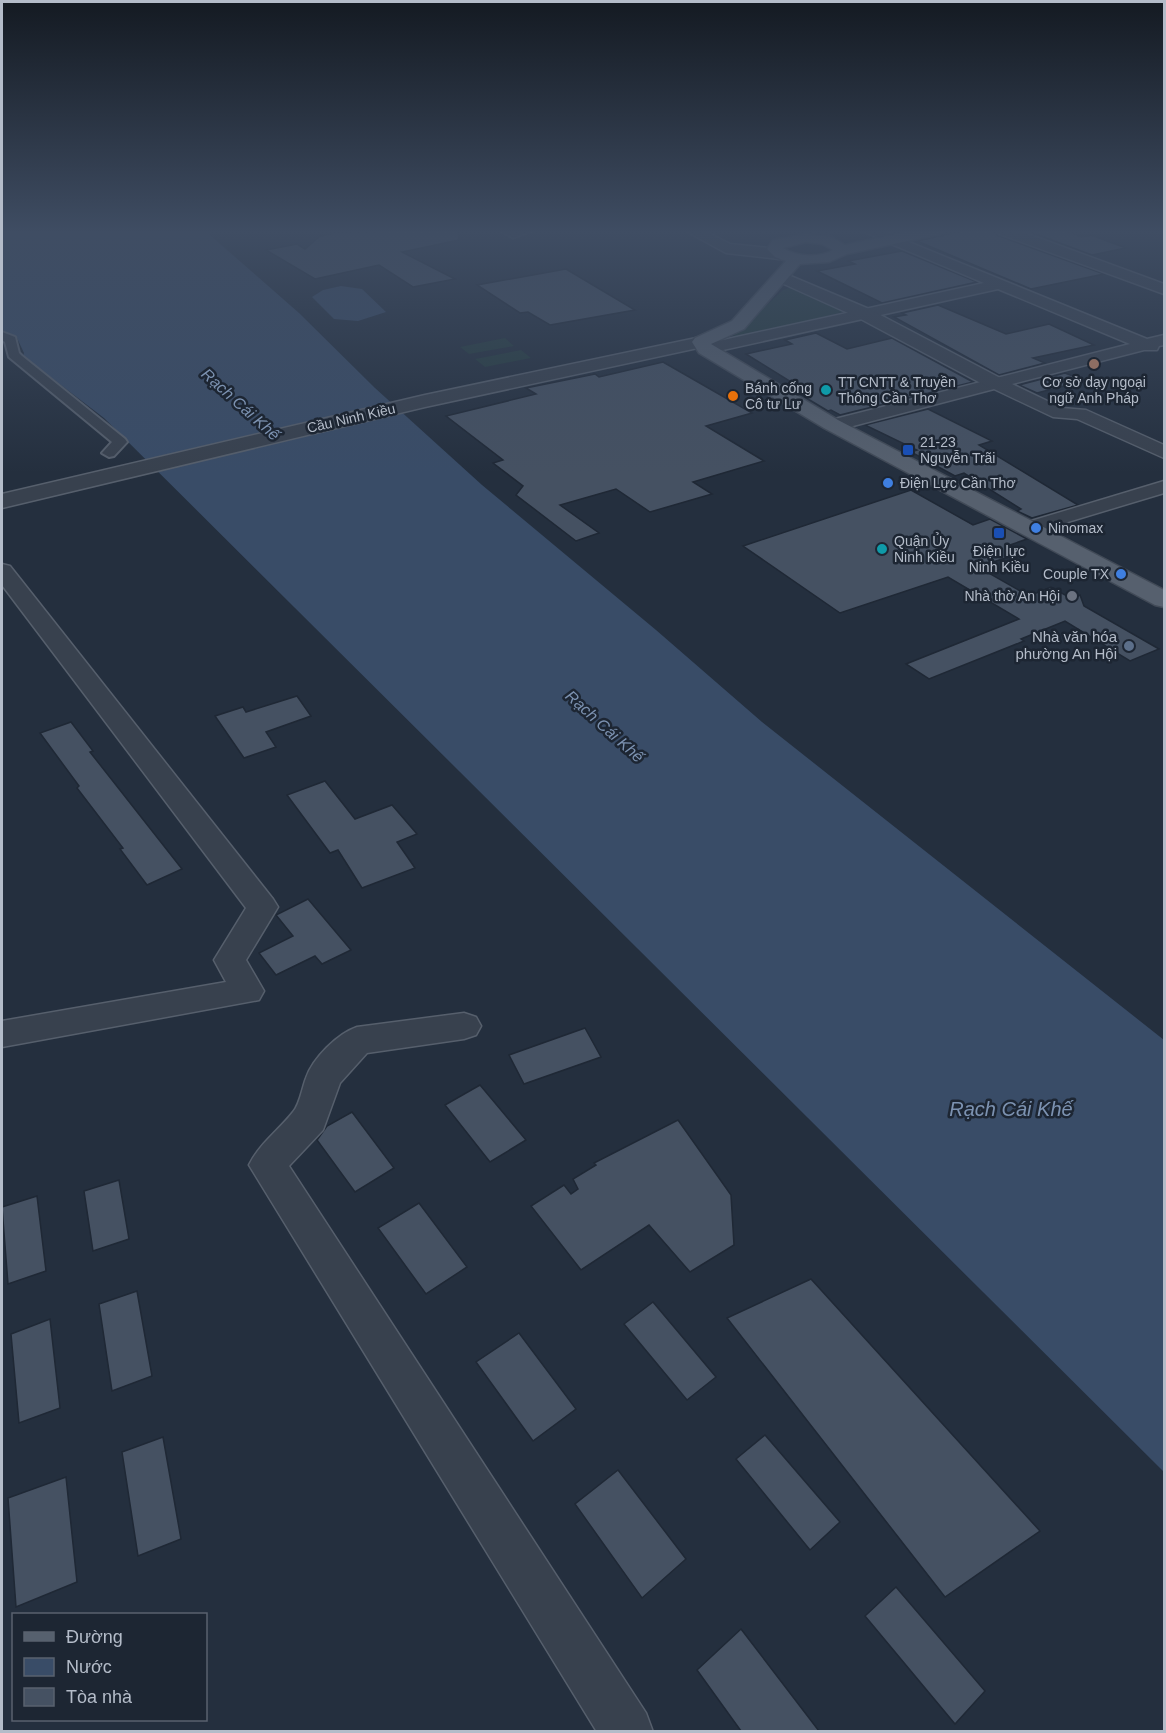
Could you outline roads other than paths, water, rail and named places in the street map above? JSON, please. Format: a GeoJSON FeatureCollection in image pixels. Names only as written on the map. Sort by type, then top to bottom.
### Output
{"type":"FeatureCollection","features":[{"type":"Feature","properties":{"kind":"main road"},"geometry":{"type":"LineString","coordinates":[[751,311],[738,325],[703,346],[834,425],[1164,600]]}},
{"type":"Feature","properties":{"kind":"street"},"geometry":{"type":"LineString","coordinates":[[858,311],[997,384],[1059,413],[1080,414],[1164,452]]}},
{"type":"Feature","properties":{"kind":"street"},"geometry":{"type":"LineString","coordinates":[[703,346],[873,311]]}},
{"type":"Feature","properties":{"kind":"street"},"geometry":{"type":"LineString","coordinates":[[1064,311],[1164,353]]}},
{"type":"Feature","properties":{"kind":"street"},"geometry":{"type":"LineString","coordinates":[[2,336],[11,340],[13,354],[120,442],[109,453]]}},
{"type":"Feature","properties":{"kind":"street"},"geometry":{"type":"LineString","coordinates":[[834,425],[1164,340]]}},
{"type":"Feature","properties":{"kind":"street","name":"Cầu Ninh Kiều"},"geometry":{"type":"LineString","coordinates":[[2,501],[425,401],[636,355],[703,346]]}},
{"type":"Feature","properties":{"kind":"street"},"geometry":{"type":"LineString","coordinates":[[1028,528],[1164,487]]}},
{"type":"Feature","properties":{"kind":"street"},"geometry":{"type":"LineString","coordinates":[[1142,495],[1164,504]]}},
{"type":"Feature","properties":{"kind":"street"},"geometry":{"type":"LineString","coordinates":[[2,571],[262,907],[230,960],[247,991],[2,1034]]}},
{"type":"Feature","properties":{"kind":"street"},"geometry":{"type":"LineString","coordinates":[[464,1026],[357,1041],[324,1076],[310,1119],[284,1144],[268,1164],[627,1731]]}},
{"type":"Feature","properties":{"kind":"water","name":"Rạch Cái Khế"},"geometry":{"type":"Polygon","coordinates":[[[2,311],[297,311],[375,388],[482,485],[762,722],[1164,1040],[1164,1472],[104,418],[23,356],[24,353],[17,338],[2,330],[2,311]]]}},
{"type":"Feature","properties":{"kind":"water"},"geometry":{"type":"Polygon","coordinates":[[[326,311],[386,312],[358,321],[334,319],[326,311]]]}},
{"type":"Feature","properties":{"kind":"place","name":"Cơ sở dạy ngoại ngữ Anh Pháp"},"geometry":{"type":"Point","coordinates":[1094,364]}},
{"type":"Feature","properties":{"kind":"place","name":"TT CNTT & Truyền Thông Cần Thơ"},"geometry":{"type":"Point","coordinates":[826,390]}},
{"type":"Feature","properties":{"kind":"place","name":"Bánh cống Cô tư Lư"},"geometry":{"type":"Point","coordinates":[733,396]}},
{"type":"Feature","properties":{"kind":"place","name":"21-23 Nguyễn Trãi"},"geometry":{"type":"Point","coordinates":[908,450]}},
{"type":"Feature","properties":{"kind":"place","name":"Điện Lực Cần Thơ"},"geometry":{"type":"Point","coordinates":[888,483]}},
{"type":"Feature","properties":{"kind":"place","name":"Ninomax"},"geometry":{"type":"Point","coordinates":[1036,528]}},
{"type":"Feature","properties":{"kind":"place","name":"Điện lực Ninh Kiều"},"geometry":{"type":"Point","coordinates":[999,533]}},
{"type":"Feature","properties":{"kind":"place","name":"Quận Ủy Ninh Kiều"},"geometry":{"type":"Point","coordinates":[882,549]}},
{"type":"Feature","properties":{"kind":"place","name":"Couple TX"},"geometry":{"type":"Point","coordinates":[1121,574]}},
{"type":"Feature","properties":{"kind":"place","name":"Nhà thờ An Hội"},"geometry":{"type":"Point","coordinates":[1072,596]}},
{"type":"Feature","properties":{"kind":"place","name":"Nhà văn hóa phường An Hội"},"geometry":{"type":"Point","coordinates":[1129,646]}}]}
